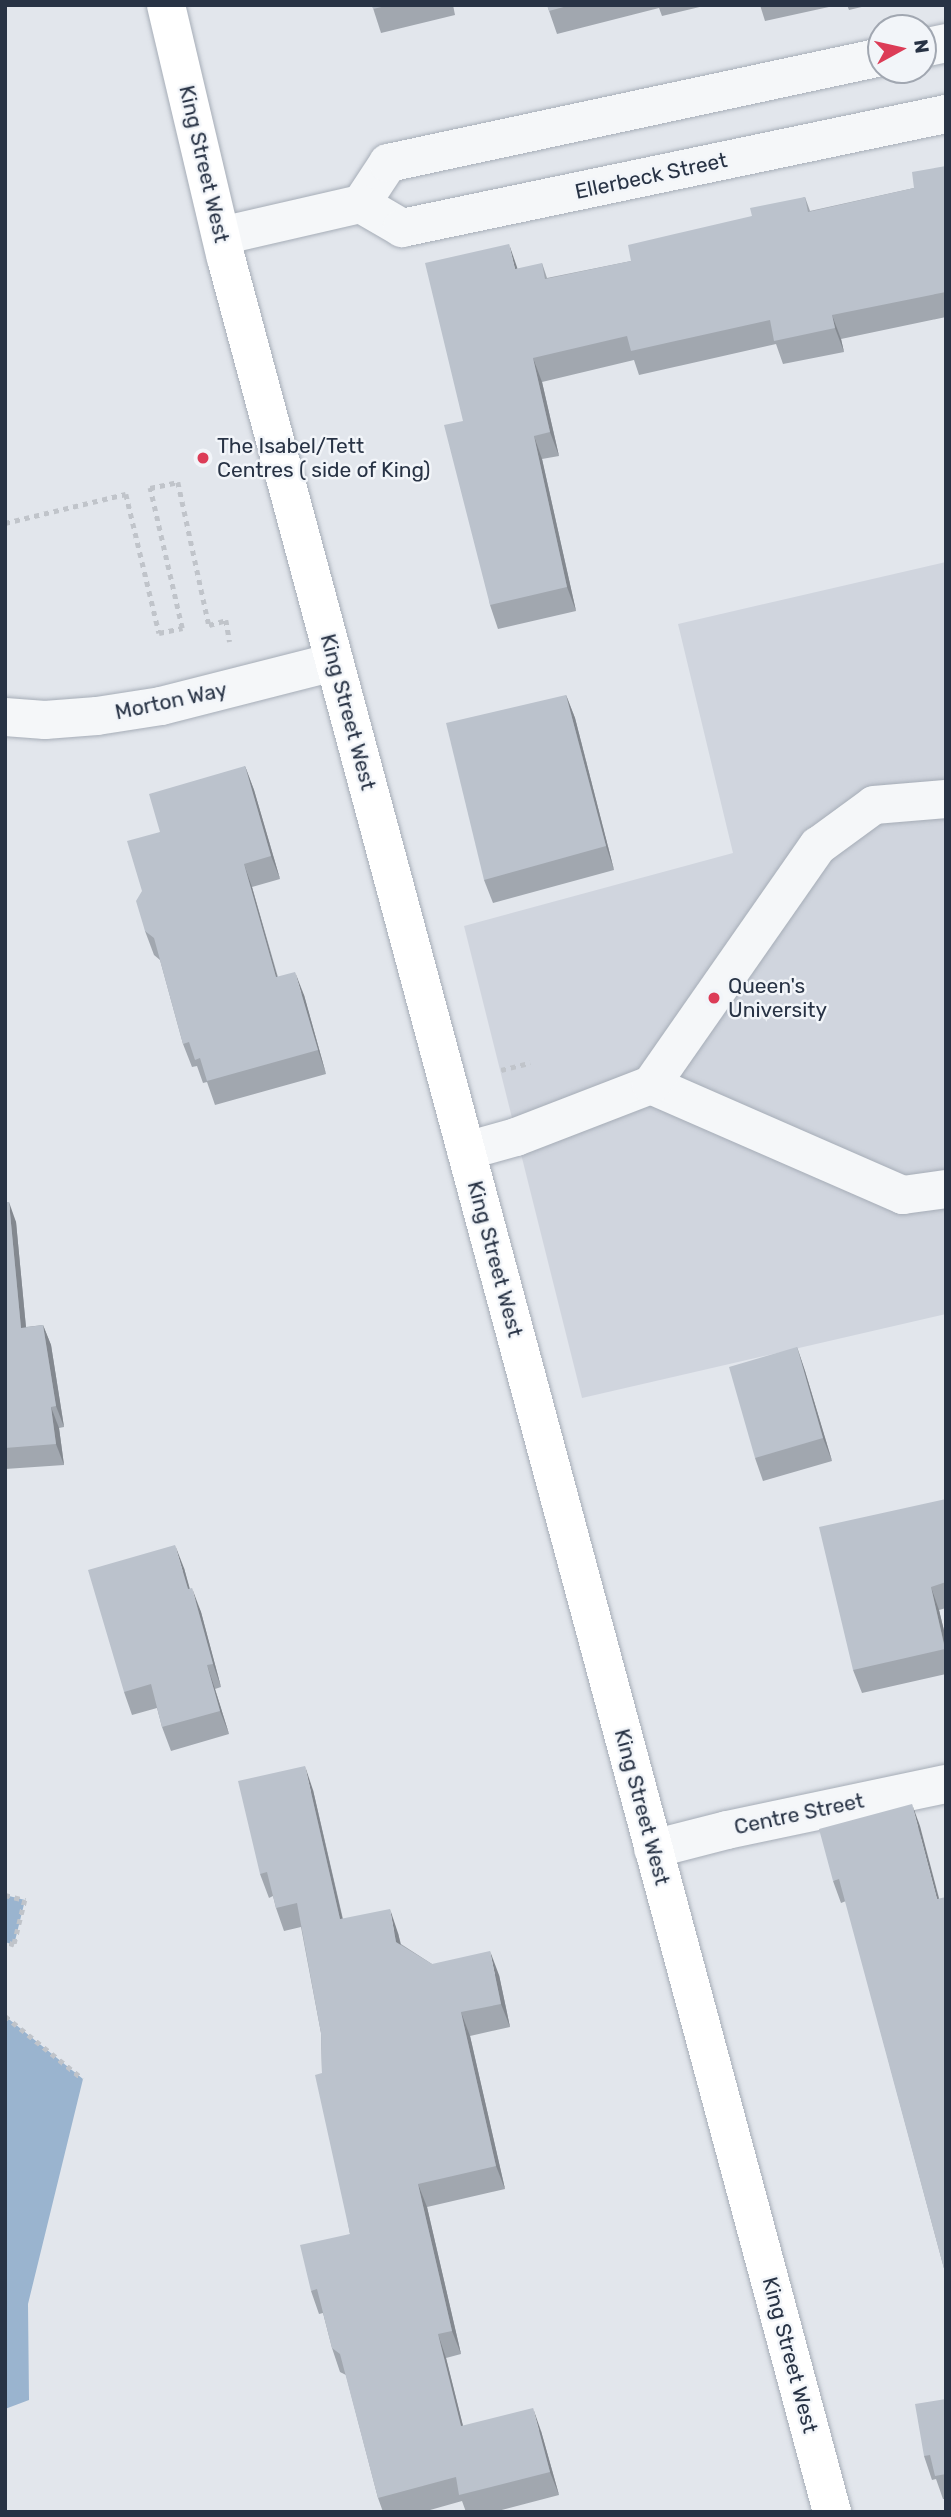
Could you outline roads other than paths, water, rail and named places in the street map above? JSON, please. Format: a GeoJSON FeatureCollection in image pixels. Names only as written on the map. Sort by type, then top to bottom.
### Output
{"type":"FeatureCollection","features":[{"type":"Feature","properties":{"kind":"main road","name":"King Street West"},"geometry":{"type":"LineString","coordinates":[[166,5],[221,236],[334,662],[832,2512]]}},
{"type":"Feature","properties":{"kind":"street"},"geometry":{"type":"LineString","coordinates":[[221,236],[361,204],[388,163],[867,60]]}},
{"type":"Feature","properties":{"kind":"street","name":"Ellerbeck Street"},"geometry":{"type":"LineString","coordinates":[[361,204],[402,228],[946,114]]}},
{"type":"Feature","properties":{"kind":"street","name":"Morton Way"},"geometry":{"type":"LineString","coordinates":[[5,717],[45,720],[97,716],[161,706],[334,662]]}},
{"type":"Feature","properties":{"kind":"street"},"geometry":{"type":"LineString","coordinates":[[466,1151],[516,1137],[651,1085],[818,846],[874,805],[946,799]]}},
{"type":"Feature","properties":{"kind":"street"},"geometry":{"type":"LineString","coordinates":[[651,1085],[902,1195],[946,1189]]}},
{"type":"Feature","properties":{"kind":"street","name":"Centre Street"},"geometry":{"type":"LineString","coordinates":[[653,1849],[727,1829],[946,1784]]}},
{"type":"Feature","properties":{"kind":"water"},"geometry":{"type":"Polygon","coordinates":[[[5,1895],[25,1900],[14,1945],[5,1942],[5,1895]]]}},
{"type":"Feature","properties":{"kind":"water"},"geometry":{"type":"Polygon","coordinates":[[[5,2016],[83,2079],[28,2304],[29,2400],[5,2409],[5,2016]]]}},
{"type":"Feature","properties":{"kind":"place","name":"The Isabel/Tett Centres ( side of King)"},"geometry":{"type":"Point","coordinates":[203,458]}},
{"type":"Feature","properties":{"kind":"place","name":"Queen's University"},"geometry":{"type":"Point","coordinates":[714,998]}}]}
